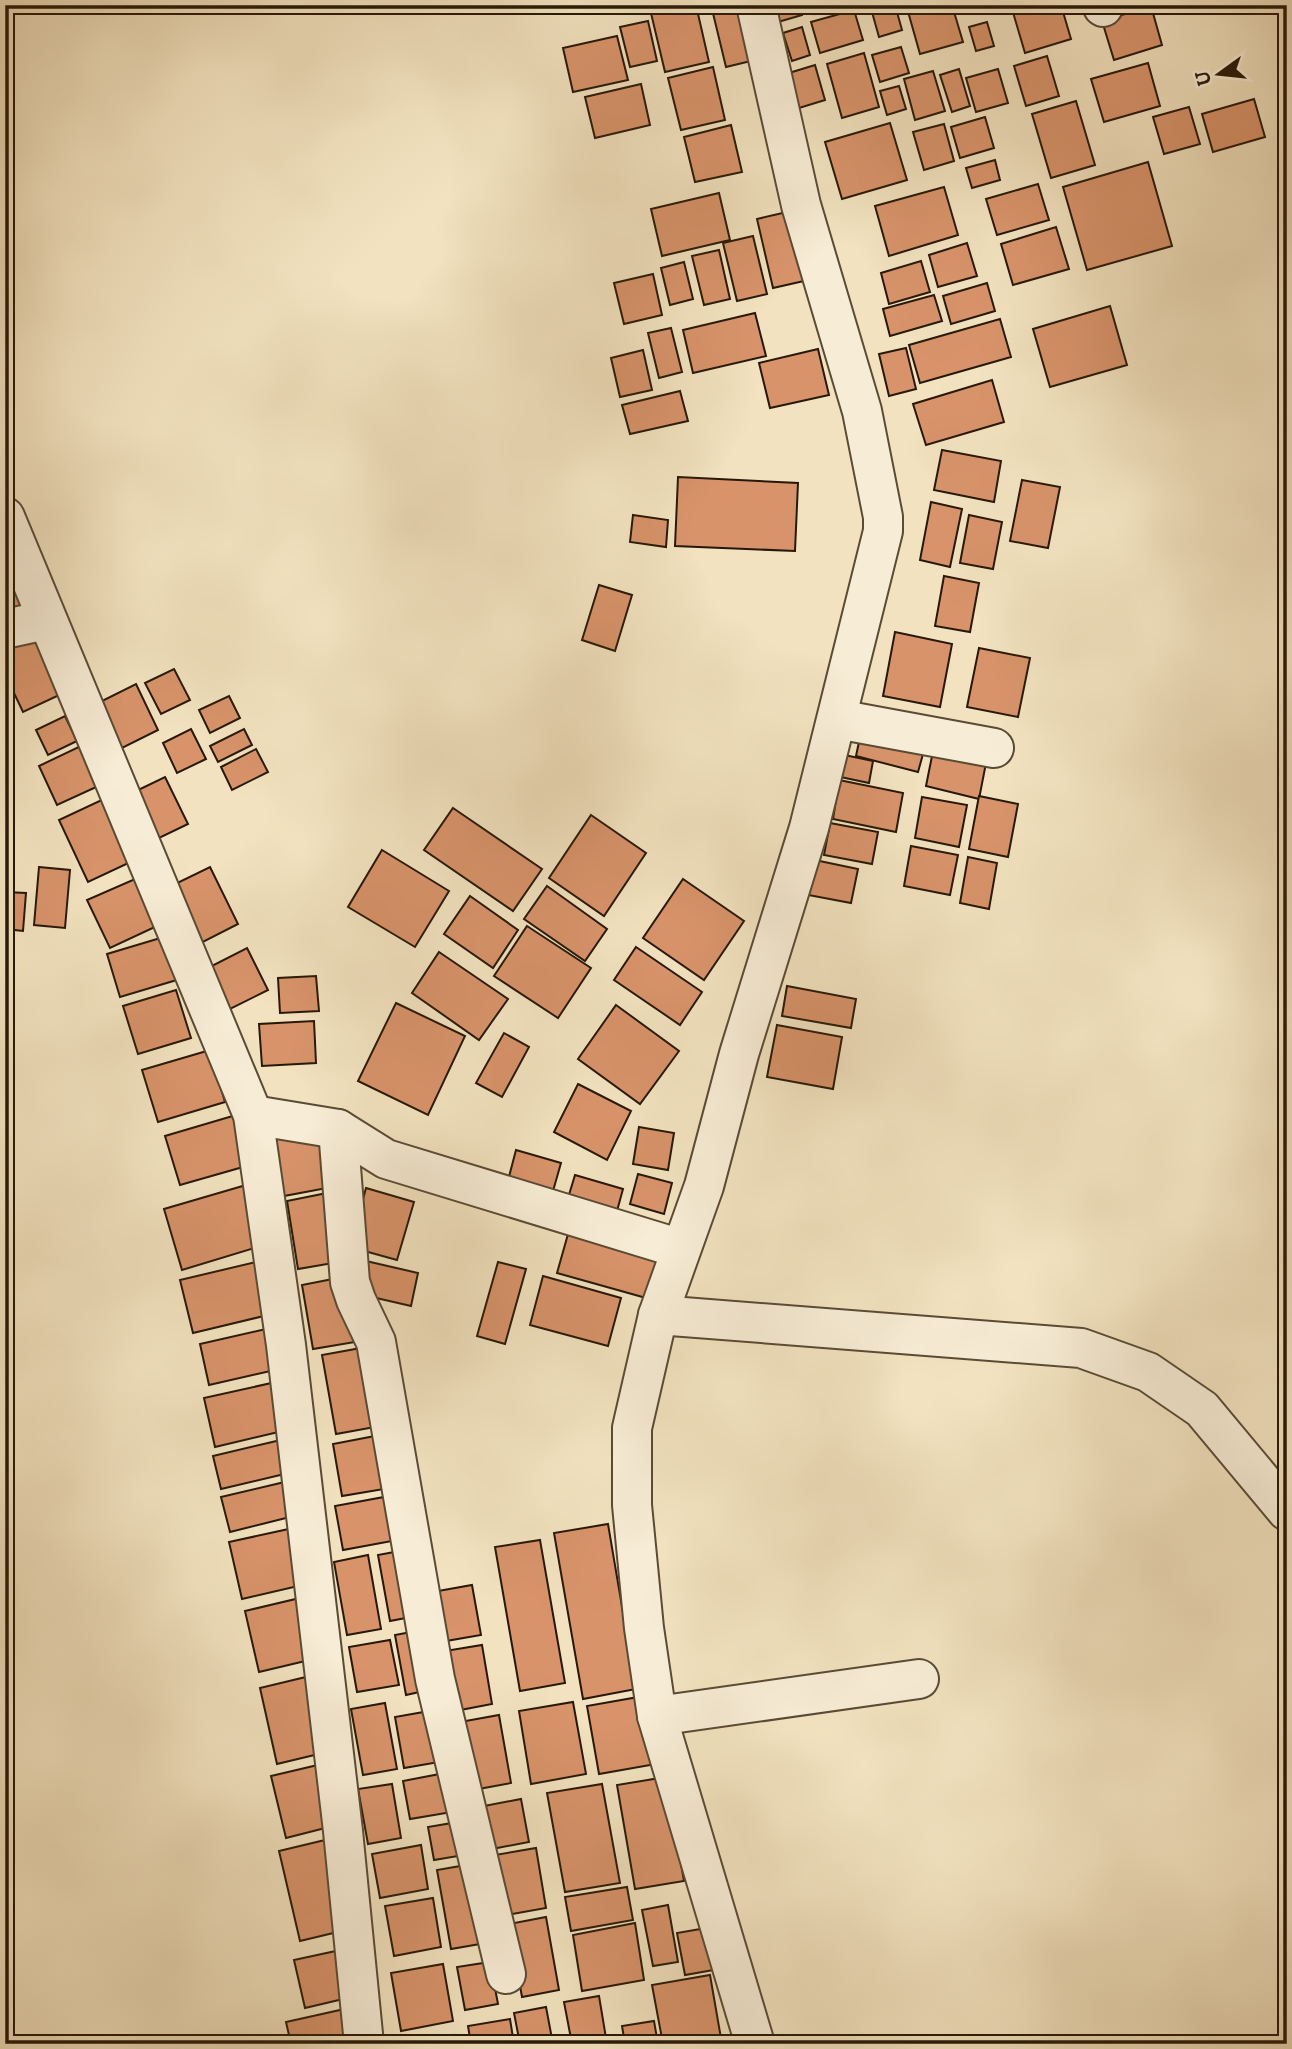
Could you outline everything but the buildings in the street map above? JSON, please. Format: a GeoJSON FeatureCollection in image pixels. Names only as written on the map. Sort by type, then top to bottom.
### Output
{"type":"FeatureCollection","features":[{"type":"Feature","properties":{"kind":"street"},"geometry":{"type":"LineString","coordinates":[[755,2044],[657,1716],[643,1628],[632,1505],[632,1428],[658,1315],[704,1186],[739,1054],[809,828],[883,531],[883,517],[862,411],[801,205],[756,5]]}},
{"type":"Feature","properties":{"kind":"street"},"geometry":{"type":"LineString","coordinates":[[5,517],[253,1115],[286,1345],[343,1831],[364,2044]]}},
{"type":"Feature","properties":{"kind":"street"},"geometry":{"type":"LineString","coordinates":[[5,629],[46,620]]}},
{"type":"Feature","properties":{"kind":"street"},"geometry":{"type":"LineString","coordinates":[[837,719],[993,748]]}},
{"type":"Feature","properties":{"kind":"street"},"geometry":{"type":"LineString","coordinates":[[253,1115],[338,1129],[386,1159],[681,1250]]}},
{"type":"Feature","properties":{"kind":"street"},"geometry":{"type":"LineString","coordinates":[[338,1129],[351,1282],[356,1300],[376,1342],[435,1679],[506,1974]]}},
{"type":"Feature","properties":{"kind":"street"},"geometry":{"type":"LineString","coordinates":[[658,1315],[1081,1348],[1148,1372],[1202,1409],[1287,1511]]}},
{"type":"Feature","properties":{"kind":"street"},"geometry":{"type":"LineString","coordinates":[[657,1716],[919,1679]]}}]}
